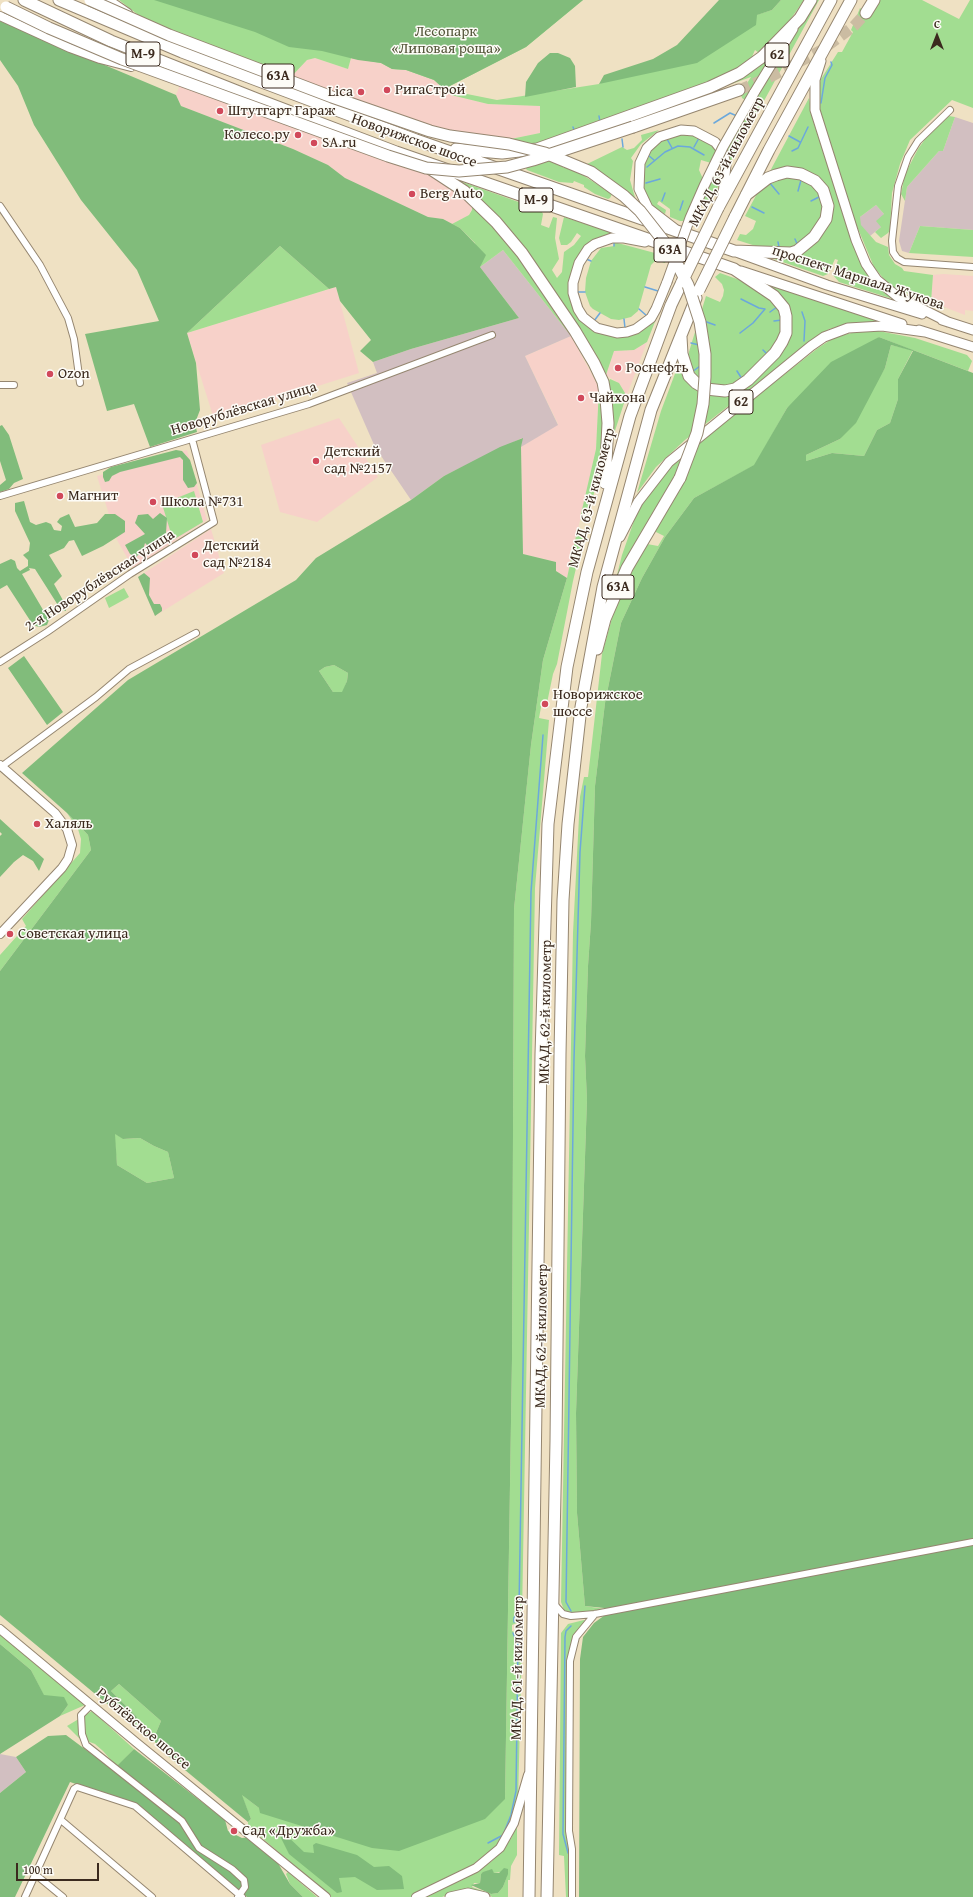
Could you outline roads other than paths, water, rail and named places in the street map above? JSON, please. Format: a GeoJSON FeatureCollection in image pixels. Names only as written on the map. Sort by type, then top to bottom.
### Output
{"type":"FeatureCollection","features":[{"type":"Feature","properties":{"kind":"highway","name":"Новорижское шоссе"},"geometry":{"type":"LineString","coordinates":[[24,0],[99,35],[206,79],[396,152],[734,269],[774,296],[784,308],[786,316],[786,333],[775,353],[763,367],[735,389],[717,391],[706,389],[696,383],[689,376],[682,354],[681,332]]}},
{"type":"Feature","properties":{"kind":"highway","name":"Новорижское шоссе"},"geometry":{"type":"LineString","coordinates":[[58,0],[182,52],[416,140],[734,251],[785,253],[797,250],[819,231],[824,224],[827,215],[828,206],[823,190],[815,181],[801,174],[787,172],[768,178],[746,195]]}},
{"type":"Feature","properties":{"kind":"highway","name":"63A"},"geometry":{"type":"LineString","coordinates":[[90,0],[169,35],[332,97],[430,131],[450,136],[508,144],[545,153],[572,163],[591,172],[624,196],[640,211],[669,248],[688,285],[700,322],[705,377],[703,404],[697,433],[680,478],[635,554],[614,595],[605,619],[581,707]]}},
{"type":"Feature","properties":{"kind":"highway"},"geometry":{"type":"LineString","coordinates":[[416,140],[454,149],[487,153],[514,153],[549,146],[722,82],[740,73],[762,57],[800,18],[811,0]]}},
{"type":"Feature","properties":{"kind":"highway","name":"МКАД, 63-й километр"},"geometry":{"type":"LineString","coordinates":[[577,618],[603,510],[630,416],[671,305],[720,205],[831,0]]}},
{"type":"Feature","properties":{"kind":"highway","name":"МКАД, 63-й километр"},"geometry":{"type":"LineString","coordinates":[[603,587],[609,560],[651,410],[681,332],[699,290],[769,150],[851,0]]}},
{"type":"Feature","properties":{"kind":"highway"},"geometry":{"type":"LineString","coordinates":[[866,13],[874,0]]}},
{"type":"Feature","properties":{"kind":"highway"},"geometry":{"type":"LineString","coordinates":[[2,9],[122,59],[388,156],[426,168],[459,171],[507,167],[633,127],[739,90]]}},
{"type":"Feature","properties":{"kind":"highway"},"geometry":{"type":"LineString","coordinates":[[396,152],[440,174],[464,191],[496,222],[522,253],[575,331],[594,363],[603,382],[606,398],[607,462],[603,510]]}},
{"type":"Feature","properties":{"kind":"highway","name":"МКАД, 62-й километр"},"geometry":{"type":"LineString","coordinates":[[552,1600],[556,1441],[563,900],[568,824],[581,707],[603,587]]}},
{"type":"Feature","properties":{"kind":"highway","name":"МКАД, 62-й километр"},"geometry":{"type":"LineString","coordinates":[[536,1440],[541,1054],[548,824],[560,711],[577,618]]}},
{"type":"Feature","properties":{"kind":"highway","name":"МКАД, 61-й километр"},"geometry":{"type":"LineString","coordinates":[[529,1897],[536,1440]]}},
{"type":"Feature","properties":{"kind":"highway"},"geometry":{"type":"LineString","coordinates":[[547,1897],[552,1600]]}},
{"type":"Feature","properties":{"kind":"main road","name":"62"},"geometry":{"type":"LineString","coordinates":[[676,248],[624,238],[612,238],[595,244],[588,249],[575,274],[573,292],[578,309],[590,323],[597,328],[617,333],[636,329],[651,318],[656,309],[704,186],[723,147],[800,18]]}},
{"type":"Feature","properties":{"kind":"main road"},"geometry":{"type":"LineString","coordinates":[[826,47],[815,80],[815,110],[864,258],[877,280],[892,293],[948,322]]}},
{"type":"Feature","properties":{"kind":"main road"},"geometry":{"type":"LineString","coordinates":[[683,234],[648,208],[639,189],[640,163],[647,148],[652,142],[667,134],[681,130],[694,131],[715,142],[723,152],[726,165],[726,176],[720,205]]}},
{"type":"Feature","properties":{"kind":"main road","name":"проспект Маршала Жукова"},"geometry":{"type":"LineString","coordinates":[[734,251],[861,296],[973,330]]}},
{"type":"Feature","properties":{"kind":"main road","name":"проспект Маршала Жукова"},"geometry":{"type":"LineString","coordinates":[[734,269],[973,347]]}},
{"type":"Feature","properties":{"kind":"main road","name":"62"},"geometry":{"type":"LineString","coordinates":[[609,560],[638,502],[669,462],[811,346],[824,337],[848,328],[882,326],[925,332]]}},
{"type":"Feature","properties":{"kind":"main road"},"geometry":{"type":"LineString","coordinates":[[450,1897],[468,1893],[485,1897]]}},
{"type":"Feature","properties":{"kind":"street"},"geometry":{"type":"LineString","coordinates":[[109,0],[182,52]]}},
{"type":"Feature","properties":{"kind":"street"},"geometry":{"type":"LineString","coordinates":[[2,9],[42,36],[100,59],[159,72],[206,79]]}},
{"type":"Feature","properties":{"kind":"street"},"geometry":{"type":"LineString","coordinates":[[950,110],[918,140],[908,157],[898,186],[892,241],[893,252],[897,258],[904,262],[973,267]]}},
{"type":"Feature","properties":{"kind":"street"},"geometry":{"type":"LineString","coordinates":[[0,206],[40,265],[68,318],[74,339],[80,382]]}},
{"type":"Feature","properties":{"kind":"street","name":"Новорублёвская улица"},"geometry":{"type":"LineString","coordinates":[[0,496],[309,404],[492,335]]}},
{"type":"Feature","properties":{"kind":"street"},"geometry":{"type":"LineString","coordinates":[[0,386],[14,385]]}},
{"type":"Feature","properties":{"kind":"street","name":"2-я Новорублёвская улица"},"geometry":{"type":"LineString","coordinates":[[0,662],[47,632],[130,574],[214,522],[192,439]]}},
{"type":"Feature","properties":{"kind":"street"},"geometry":{"type":"LineString","coordinates":[[0,934],[62,868],[68,859],[72,846],[67,829],[55,813],[1,766],[96,697],[129,669],[196,633]]}},
{"type":"Feature","properties":{"kind":"street"},"geometry":{"type":"LineString","coordinates":[[552,1600],[558,1610],[563,1614],[571,1616],[596,1614],[973,1542]]}},
{"type":"Feature","properties":{"kind":"street"},"geometry":{"type":"LineString","coordinates":[[572,1897],[572,1849],[569,1831],[570,1661],[576,1636],[596,1614]]}},
{"type":"Feature","properties":{"kind":"street","name":"Рублёвское шоссе"},"geometry":{"type":"LineString","coordinates":[[0,1629],[268,1851],[326,1897]]}},
{"type":"Feature","properties":{"kind":"street"},"geometry":{"type":"LineString","coordinates":[[25,1897],[75,1787],[135,1806],[240,1896],[245,1887],[244,1880],[223,1862],[199,1848],[182,1821],[86,1746],[82,1734],[81,1715],[91,1705]]}},
{"type":"Feature","properties":{"kind":"street"},"geometry":{"type":"LineString","coordinates":[[416,1897],[466,1874],[490,1858],[500,1848],[508,1836],[519,1810],[528,1776],[532,1746]]}},
{"type":"Feature","properties":{"kind":"street"},"geometry":{"type":"LineString","coordinates":[[61,1820],[152,1897]]}},
{"type":"Feature","properties":{"kind":"street","name":"Рублёвское шоссе"},"geometry":{"type":"LineString","coordinates":[[268,1851],[319,1897]]}},
{"type":"Feature","properties":{"kind":"street"},"geometry":{"type":"LineString","coordinates":[[36,1875],[63,1897]]}},
{"type":"Feature","properties":{"kind":"waterway"},"geometry":{"type":"LineString","coordinates":[[821,103],[825,78],[832,65],[831,62]]}},
{"type":"Feature","properties":{"kind":"waterway"},"geometry":{"type":"LineString","coordinates":[[714,123],[730,113],[737,116]]}},
{"type":"Feature","properties":{"kind":"waterway"},"geometry":{"type":"LineString","coordinates":[[599,116],[600,122]]}},
{"type":"Feature","properties":{"kind":"waterway"},"geometry":{"type":"LineString","coordinates":[[744,118],[752,121]]}},
{"type":"Feature","properties":{"kind":"waterway"},"geometry":{"type":"LineString","coordinates":[[573,127],[575,132]]}},
{"type":"Feature","properties":{"kind":"waterway"},"geometry":{"type":"LineString","coordinates":[[792,151],[798,148],[808,127]]}},
{"type":"Feature","properties":{"kind":"waterway"},"geometry":{"type":"LineString","coordinates":[[789,136],[800,142]]}},
{"type":"Feature","properties":{"kind":"waterway"},"geometry":{"type":"LineString","coordinates":[[694,147],[699,138]]}},
{"type":"Feature","properties":{"kind":"waterway"},"geometry":{"type":"LineString","coordinates":[[622,139],[623,147]]}},
{"type":"Feature","properties":{"kind":"waterway"},"geometry":{"type":"LineString","coordinates":[[667,139],[672,148]]}},
{"type":"Feature","properties":{"kind":"waterway"},"geometry":{"type":"LineString","coordinates":[[647,167],[665,152],[678,146],[690,147],[704,155]]}},
{"type":"Feature","properties":{"kind":"waterway"},"geometry":{"type":"LineString","coordinates":[[648,155],[654,160]]}},
{"type":"Feature","properties":{"kind":"waterway"},"geometry":{"type":"LineString","coordinates":[[646,183],[660,179]]}},
{"type":"Feature","properties":{"kind":"waterway"},"geometry":{"type":"LineString","coordinates":[[798,191],[801,180]]}},
{"type":"Feature","properties":{"kind":"waterway"},"geometry":{"type":"LineString","coordinates":[[769,182],[779,194]]}},
{"type":"Feature","properties":{"kind":"waterway"},"geometry":{"type":"LineString","coordinates":[[662,201],[665,193]]}},
{"type":"Feature","properties":{"kind":"waterway"},"geometry":{"type":"LineString","coordinates":[[811,201],[821,196]]}},
{"type":"Feature","properties":{"kind":"waterway"},"geometry":{"type":"LineString","coordinates":[[680,210],[683,201]]}},
{"type":"Feature","properties":{"kind":"waterway"},"geometry":{"type":"LineString","coordinates":[[752,207],[764,213]]}},
{"type":"Feature","properties":{"kind":"waterway"},"geometry":{"type":"LineString","coordinates":[[795,239],[798,246]]}},
{"type":"Feature","properties":{"kind":"waterway"},"geometry":{"type":"LineString","coordinates":[[778,242],[779,247]]}},
{"type":"Feature","properties":{"kind":"waterway"},"geometry":{"type":"LineString","coordinates":[[586,259],[591,261]]}},
{"type":"Feature","properties":{"kind":"waterway"},"geometry":{"type":"LineString","coordinates":[[645,287],[658,291]]}},
{"type":"Feature","properties":{"kind":"waterway"},"geometry":{"type":"LineString","coordinates":[[576,292],[585,292]]}},
{"type":"Feature","properties":{"kind":"waterway"},"geometry":{"type":"LineString","coordinates":[[740,333],[753,323],[765,309],[759,308],[741,299]]}},
{"type":"Feature","properties":{"kind":"waterway"},"geometry":{"type":"LineString","coordinates":[[770,312],[777,307]]}},
{"type":"Feature","properties":{"kind":"waterway"},"geometry":{"type":"LineString","coordinates":[[639,309],[647,316]]}},
{"type":"Feature","properties":{"kind":"waterway"},"geometry":{"type":"LineString","coordinates":[[802,312],[805,321],[804,341]]}},
{"type":"Feature","properties":{"kind":"waterway"},"geometry":{"type":"LineString","coordinates":[[594,321],[600,313]]}},
{"type":"Feature","properties":{"kind":"waterway"},"geometry":{"type":"LineString","coordinates":[[624,319],[625,328]]}},
{"type":"Feature","properties":{"kind":"waterway"},"geometry":{"type":"LineString","coordinates":[[774,321],[782,320]]}},
{"type":"Feature","properties":{"kind":"waterway"},"geometry":{"type":"LineString","coordinates":[[704,321],[715,325]]}},
{"type":"Feature","properties":{"kind":"waterway"},"geometry":{"type":"LineString","coordinates":[[691,343],[699,345]]}},
{"type":"Feature","properties":{"kind":"waterway"},"geometry":{"type":"LineString","coordinates":[[763,350],[767,354]]}},
{"type":"Feature","properties":{"kind":"waterway"},"geometry":{"type":"LineString","coordinates":[[692,372],[700,366]]}},
{"type":"Feature","properties":{"kind":"waterway"},"geometry":{"type":"LineString","coordinates":[[737,371],[742,379]]}},
{"type":"Feature","properties":{"kind":"waterway"},"geometry":{"type":"LineString","coordinates":[[514,1622],[514,1618],[519,1608],[531,892],[543,735]]}},
{"type":"Feature","properties":{"kind":"waterway"},"geometry":{"type":"LineString","coordinates":[[571,1611],[566,1602],[574,1059],[580,852],[585,786]]}},
{"type":"Feature","properties":{"kind":"waterway"},"geometry":{"type":"LineString","coordinates":[[568,1853],[563,1834],[565,1637],[566,1631],[571,1626]]}},
{"type":"Feature","properties":{"kind":"waterway"},"geometry":{"type":"LineString","coordinates":[[488,1843],[503,1835],[511,1815],[516,1791],[518,1645],[513,1633]]}},
{"type":"Feature","properties":{"kind":"tunnel"},"geometry":{"type":"LineString","coordinates":[[739,90],[772,76],[822,50],[854,26],[866,13]]}},
{"type":"Feature","properties":{"kind":"place","name":"РигаСтрой"},"geometry":{"type":"Point","coordinates":[387,90]}},
{"type":"Feature","properties":{"kind":"place","name":"Lica"},"geometry":{"type":"Point","coordinates":[361,92]}},
{"type":"Feature","properties":{"kind":"place","name":"Штутгарт Гараж"},"geometry":{"type":"Point","coordinates":[220,111]}},
{"type":"Feature","properties":{"kind":"place","name":"Колесо.ру"},"geometry":{"type":"Point","coordinates":[298,135]}},
{"type":"Feature","properties":{"kind":"place","name":"SA.ru"},"geometry":{"type":"Point","coordinates":[314,143]}},
{"type":"Feature","properties":{"kind":"place","name":"Berg Auto"},"geometry":{"type":"Point","coordinates":[412,194]}},
{"type":"Feature","properties":{"kind":"place","name":"Роснефть"},"geometry":{"type":"Point","coordinates":[618,368]}},
{"type":"Feature","properties":{"kind":"place","name":"Ozon"},"geometry":{"type":"Point","coordinates":[50,374]}},
{"type":"Feature","properties":{"kind":"place","name":"Чайхона"},"geometry":{"type":"Point","coordinates":[581,398]}},
{"type":"Feature","properties":{"kind":"place","name":"Детский сад №2157"},"geometry":{"type":"Point","coordinates":[316,461]}},
{"type":"Feature","properties":{"kind":"place","name":"Магнит"},"geometry":{"type":"Point","coordinates":[60,496]}},
{"type":"Feature","properties":{"kind":"place","name":"Школа №731"},"geometry":{"type":"Point","coordinates":[153,502]}},
{"type":"Feature","properties":{"kind":"place","name":"Детский сад №2184"},"geometry":{"type":"Point","coordinates":[195,555]}},
{"type":"Feature","properties":{"kind":"place","name":"Новорижское шоссе"},"geometry":{"type":"Point","coordinates":[545,704]}},
{"type":"Feature","properties":{"kind":"place","name":"Халяль"},"geometry":{"type":"Point","coordinates":[37,824]}},
{"type":"Feature","properties":{"kind":"place","name":"Советская улица"},"geometry":{"type":"Point","coordinates":[10,934]}},
{"type":"Feature","properties":{"kind":"place","name":"Сад «Дружба»"},"geometry":{"type":"Point","coordinates":[234,1831]}},
{"type":"Feature","properties":{"kind":"park label","name":"Лесопарк «Липовая роща»"},"geometry":{"type":"Point","coordinates":[446,40]}}]}
